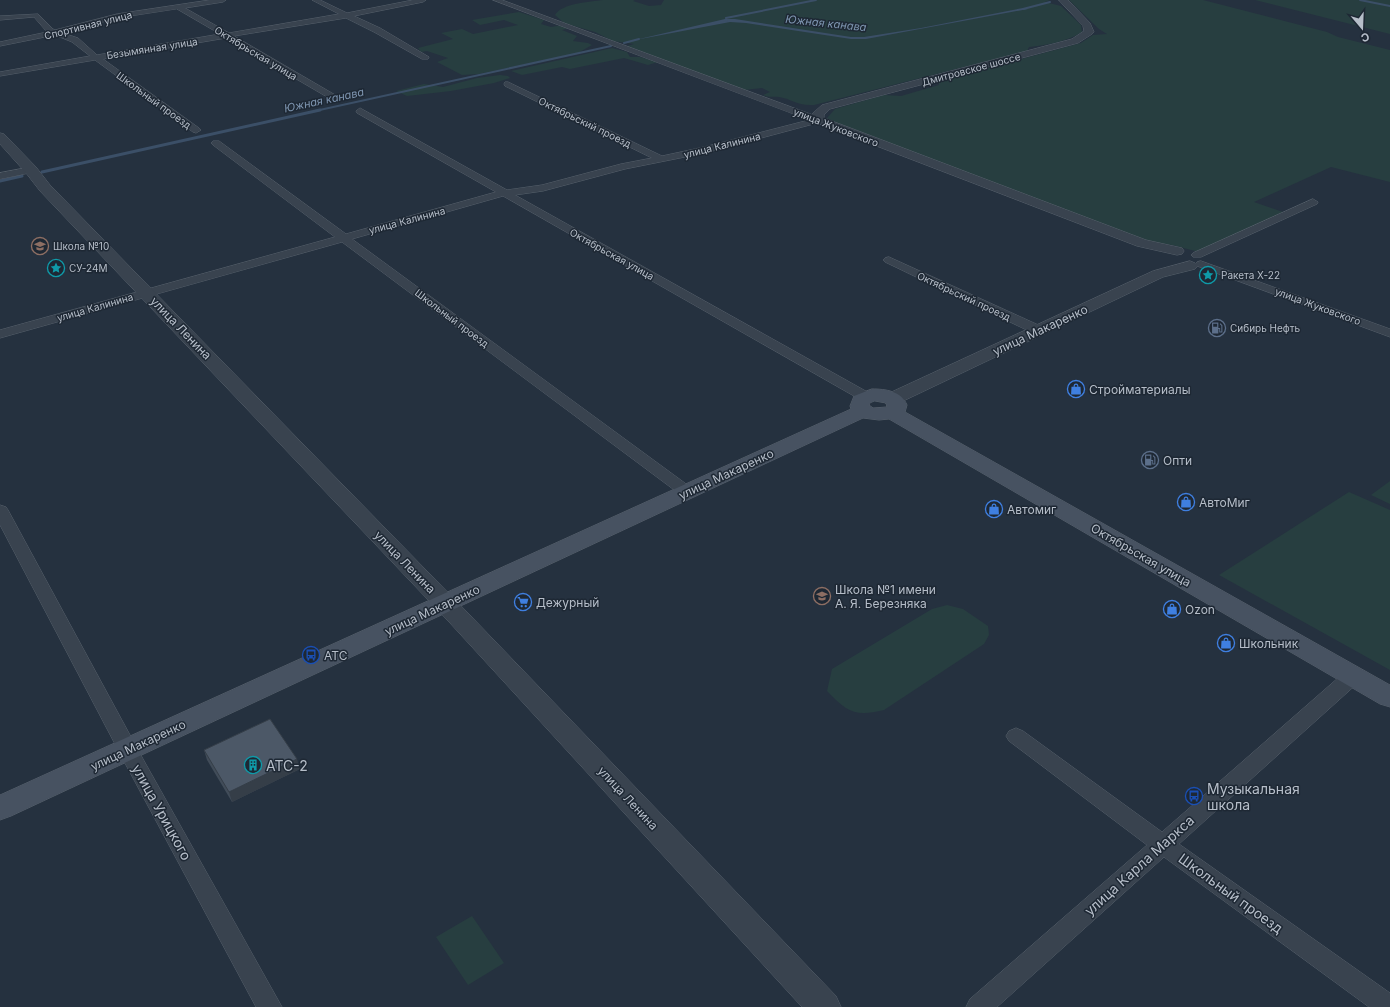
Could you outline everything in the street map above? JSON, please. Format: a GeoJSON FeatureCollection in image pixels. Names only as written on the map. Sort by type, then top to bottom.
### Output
{"type":"FeatureCollection","features":[{"type":"Feature","properties":{"kind":"main road"},"geometry":{"type":"LineString","coordinates":[[865,404],[878,415],[892,406]]}},
{"type":"Feature","properties":{"kind":"main road","name":"улица Макаренко"},"geometry":{"type":"LineString","coordinates":[[0,808],[129,750],[687,492],[865,404]]}},
{"type":"Feature","properties":{"kind":"main road","name":"Октябрьская улица"},"geometry":{"type":"LineString","coordinates":[[892,406],[1390,697]]}},
{"type":"Feature","properties":{"kind":"street","name":"Спортивная улица"},"geometry":{"type":"LineString","coordinates":[[0,44],[53,33],[117,16],[223,0]]}},
{"type":"Feature","properties":{"kind":"street"},"geometry":{"type":"LineString","coordinates":[[315,0],[348,15],[425,57]]}},
{"type":"Feature","properties":{"kind":"street","name":"Безымянная улица"},"geometry":{"type":"LineString","coordinates":[[0,74],[348,15],[423,0]]}},
{"type":"Feature","properties":{"kind":"street","name":"улица Жуковского"},"geometry":{"type":"LineString","coordinates":[[496,0],[1142,243],[1170,256],[1178,264],[1196,262],[1390,333]]}},
{"type":"Feature","properties":{"kind":"street","name":"Дмитровское шоссе"},"geometry":{"type":"LineString","coordinates":[[826,107],[1075,41],[1089,32],[1087,25],[1063,0]]}},
{"type":"Feature","properties":{"kind":"street","name":"Октябрьская улица"},"geometry":{"type":"LineString","coordinates":[[179,7],[228,35],[281,69],[334,98]]}},
{"type":"Feature","properties":{"kind":"street"},"geometry":{"type":"LineString","coordinates":[[0,18],[36,15],[53,33]]}},
{"type":"Feature","properties":{"kind":"street","name":"Школьный проезд"},"geometry":{"type":"LineString","coordinates":[[53,33],[67,36],[75,40],[95,57],[196,130]]}},
{"type":"Feature","properties":{"kind":"street","name":"Октябрьский проезд"},"geometry":{"type":"LineString","coordinates":[[508,84],[662,159]]}},
{"type":"Feature","properties":{"kind":"street"},"geometry":{"type":"LineString","coordinates":[[801,114],[826,107]]}},
{"type":"Feature","properties":{"kind":"street"},"geometry":{"type":"LineString","coordinates":[[818,120],[818,114],[826,107]]}},
{"type":"Feature","properties":{"kind":"street","name":"Октябрьская улица"},"geometry":{"type":"LineString","coordinates":[[360,110],[865,404]]}},
{"type":"Feature","properties":{"kind":"street","name":"улица Калинина"},"geometry":{"type":"LineString","coordinates":[[0,334],[504,193],[543,188],[624,166],[705,150],[818,120]]}},
{"type":"Feature","properties":{"kind":"street","name":"улица Ленина"},"geometry":{"type":"LineString","coordinates":[[0,138],[31,170],[45,188],[445,604],[824,1007]]}},
{"type":"Feature","properties":{"kind":"street","name":"Школьный проезд"},"geometry":{"type":"LineString","coordinates":[[216,143],[687,492]]}},
{"type":"Feature","properties":{"kind":"street"},"geometry":{"type":"LineString","coordinates":[[0,176],[31,170]]}},
{"type":"Feature","properties":{"kind":"street","name":"улица Макаренко"},"geometry":{"type":"LineString","coordinates":[[892,406],[1040,331],[1158,274],[1196,262],[1313,202]]}},
{"type":"Feature","properties":{"kind":"street"},"geometry":{"type":"LineString","coordinates":[[1158,274],[1165,267],[1170,256]]}},
{"type":"Feature","properties":{"kind":"street","name":"Октябрьский проезд"},"geometry":{"type":"LineString","coordinates":[[889,260],[1040,331]]}},
{"type":"Feature","properties":{"kind":"street","name":"улица Урицкого"},"geometry":{"type":"LineString","coordinates":[[0,510],[269,1007]]}},
{"type":"Feature","properties":{"kind":"street","name":"улица Карла Маркса"},"geometry":{"type":"LineString","coordinates":[[979,1007],[1353,676]]}},
{"type":"Feature","properties":{"kind":"street","name":"Школьный проезд"},"geometry":{"type":"LineString","coordinates":[[1016,736],[1389,1007]]}},
{"type":"Feature","properties":{"kind":"green space"},"geometry":{"type":"Polygon","coordinates":[[[603,0],[635,0],[633,1],[649,6],[661,5],[664,0],[1050,0],[1045,2],[1061,6],[1081,25],[1082,32],[1063,41],[1029,47],[1027,51],[814,105],[808,105],[784,98],[765,96],[763,95],[770,92],[762,88],[744,90],[627,46],[634,44],[613,41],[595,32],[564,23],[555,15],[564,8],[570,6],[584,2],[603,0]]]}},
{"type":"Feature","properties":{"kind":"green space"},"geometry":{"type":"Polygon","coordinates":[[[1069,0],[1203,0],[1390,50],[1390,182],[1331,167],[1254,202],[1283,212],[1199,252],[1172,245],[1150,243],[837,124],[827,118],[835,109],[884,95],[901,96],[939,85],[939,81],[1081,43],[1093,35],[1107,34],[1099,29],[1069,0]]]}},
{"type":"Feature","properties":{"kind":"green space"},"geometry":{"type":"Polygon","coordinates":[[[1255,0],[1390,0],[1390,34],[1255,0]]]}},
{"type":"Feature","properties":{"kind":"green space"},"geometry":{"type":"Polygon","coordinates":[[[519,12],[544,20],[541,24],[551,27],[563,25],[570,28],[562,30],[577,36],[573,41],[592,45],[578,53],[479,74],[462,75],[437,62],[448,58],[427,51],[421,52],[418,48],[453,39],[441,33],[462,29],[473,34],[518,25],[504,20],[480,25],[472,20],[519,12]]]}},
{"type":"Feature","properties":{"kind":"green space"},"geometry":{"type":"Polygon","coordinates":[[[612,48],[627,52],[630,57],[640,57],[658,62],[648,65],[624,58],[570,69],[562,67],[522,75],[511,71],[612,48]]]}},
{"type":"Feature","properties":{"kind":"green space"},"geometry":{"type":"Polygon","coordinates":[[[500,75],[508,76],[510,78],[494,83],[451,91],[407,96],[396,91],[424,84],[443,87],[477,78],[500,75]]]}},
{"type":"Feature","properties":{"kind":"green space"},"geometry":{"type":"Polygon","coordinates":[[[1390,481],[1390,504],[1371,495],[1390,481]]]}},
{"type":"Feature","properties":{"kind":"green space"},"geometry":{"type":"Polygon","coordinates":[[[1349,492],[1390,510],[1390,670],[1219,575],[1349,492]]]}},
{"type":"Feature","properties":{"kind":"green space"},"geometry":{"type":"Polygon","coordinates":[[[947,605],[963,609],[988,626],[989,635],[984,644],[884,710],[866,713],[852,711],[840,704],[827,691],[832,669],[932,609],[947,605]]]}},
{"type":"Feature","properties":{"kind":"green space"},"geometry":{"type":"Polygon","coordinates":[[[472,916],[504,963],[468,985],[436,937],[472,916]]]}},
{"type":"Feature","properties":{"kind":"water"},"geometry":{"type":"Polygon","coordinates":[[[1023,8],[1028,9],[866,39],[851,39],[746,23],[730,22],[635,40],[725,19],[735,19],[851,37],[864,37],[921,28],[1023,8]]]}},
{"type":"Feature","properties":{"kind":"building","name":"АТС-2"},"geometry":{"type":"Polygon","coordinates":[[[270,719],[297,759],[229,792],[204,750],[270,719]]]}},
{"type":"Feature","properties":{"kind":"waterway"},"geometry":{"type":"LineString","coordinates":[[727,21],[726,18],[816,0]]}},
{"type":"Feature","properties":{"kind":"waterway","name":"Южная канава"},"geometry":{"type":"LineString","coordinates":[[1360,0],[1390,6]]}},
{"type":"Feature","properties":{"kind":"waterway","name":"Южная канава"},"geometry":{"type":"LineString","coordinates":[[1023,9],[1050,2]]}},
{"type":"Feature","properties":{"kind":"waterway","name":"Южная канава"},"geometry":{"type":"LineString","coordinates":[[624,43],[639,39]]}},
{"type":"Feature","properties":{"kind":"waterway","name":"Южная канава"},"geometry":{"type":"LineString","coordinates":[[315,111],[611,46]]}},
{"type":"Feature","properties":{"kind":"waterway","name":"Южная канава"},"geometry":{"type":"LineString","coordinates":[[42,172],[320,110]]}},
{"type":"Feature","properties":{"kind":"waterway","name":"Южная канава"},"geometry":{"type":"LineString","coordinates":[[0,181],[22,176]]}},
{"type":"Feature","properties":{"kind":"place","name":"Школа №10"},"geometry":{"type":"Point","coordinates":[40,246]}},
{"type":"Feature","properties":{"kind":"place","name":"СУ-24М"},"geometry":{"type":"Point","coordinates":[56,268]}},
{"type":"Feature","properties":{"kind":"place","name":"Ракета Х-22"},"geometry":{"type":"Point","coordinates":[1208,275]}},
{"type":"Feature","properties":{"kind":"place","name":"Сибирь Нефть"},"geometry":{"type":"Point","coordinates":[1217,328]}},
{"type":"Feature","properties":{"kind":"place","name":"Стройматериалы"},"geometry":{"type":"Point","coordinates":[1076,389]}},
{"type":"Feature","properties":{"kind":"place","name":"Опти"},"geometry":{"type":"Point","coordinates":[1150,460]}},
{"type":"Feature","properties":{"kind":"place","name":"АвтоМиг"},"geometry":{"type":"Point","coordinates":[1186,502]}},
{"type":"Feature","properties":{"kind":"place","name":"Автомиг"},"geometry":{"type":"Point","coordinates":[994,509]}},
{"type":"Feature","properties":{"kind":"place","name":"Школа №1 имени А. Я. Березняка"},"geometry":{"type":"Point","coordinates":[822,596]}},
{"type":"Feature","properties":{"kind":"place","name":"Дежурный"},"geometry":{"type":"Point","coordinates":[523,602]}},
{"type":"Feature","properties":{"kind":"place","name":"Ozon"},"geometry":{"type":"Point","coordinates":[1172,609]}},
{"type":"Feature","properties":{"kind":"place","name":"Школьник"},"geometry":{"type":"Point","coordinates":[1226,643]}},
{"type":"Feature","properties":{"kind":"place","name":"АТС"},"geometry":{"type":"Point","coordinates":[311,655]}},
{"type":"Feature","properties":{"kind":"place","name":"АТС-2"},"geometry":{"type":"Point","coordinates":[253,765]}},
{"type":"Feature","properties":{"kind":"place","name":"Музыкальная школа"},"geometry":{"type":"Point","coordinates":[1194,796]}}]}
